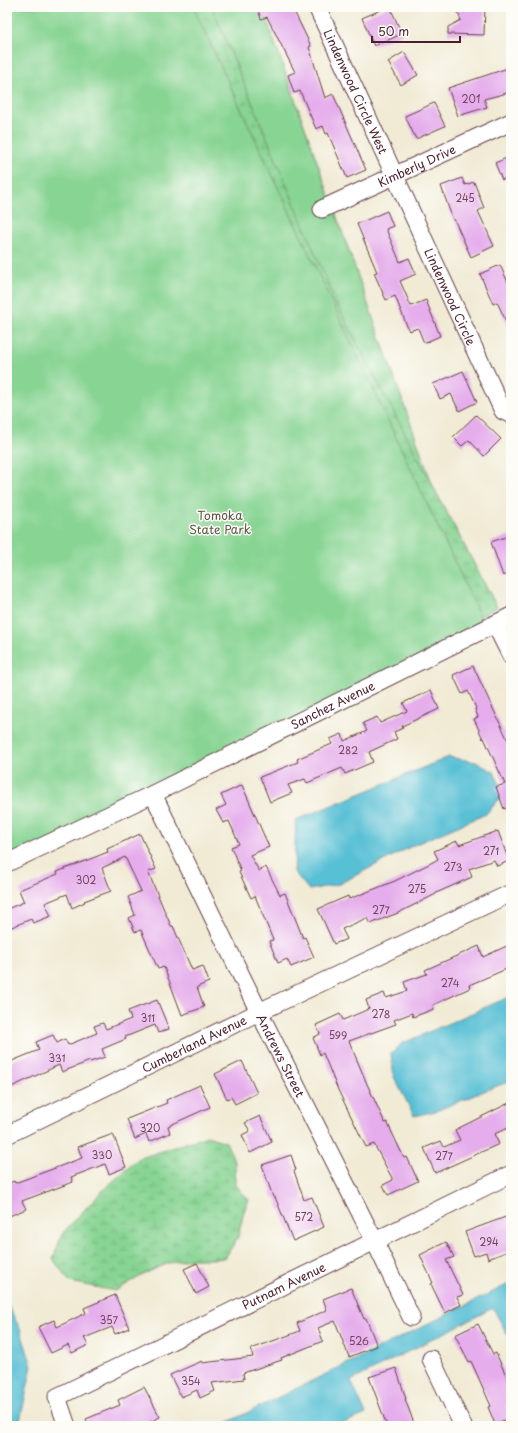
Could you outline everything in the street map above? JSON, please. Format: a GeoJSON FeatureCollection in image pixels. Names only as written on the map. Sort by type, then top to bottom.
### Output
{"type":"FeatureCollection","features":[{"type":"Feature","properties":{"kind":"street","name":"Lindenwood Circle West"},"geometry":{"type":"LineString","coordinates":[[317,7],[394,176]]}},
{"type":"Feature","properties":{"kind":"street","name":"Kimberly Drive"},"geometry":{"type":"LineString","coordinates":[[322,210],[511,122]]}},
{"type":"Feature","properties":{"kind":"street","name":"Lindenwood Circle"},"geometry":{"type":"LineString","coordinates":[[394,176],[503,411],[511,414]]}},
{"type":"Feature","properties":{"kind":"street","name":"Sanchez Avenue"},"geometry":{"type":"LineString","coordinates":[[7,863],[153,794],[511,616]]}},
{"type":"Feature","properties":{"kind":"street"},"geometry":{"type":"LineString","coordinates":[[496,624],[511,656]]}},
{"type":"Feature","properties":{"kind":"street","name":"Andrews Street"},"geometry":{"type":"LineString","coordinates":[[153,794],[259,1012],[374,1240],[411,1317]]}},
{"type":"Feature","properties":{"kind":"street","name":"Cumberland Avenue"},"geometry":{"type":"LineString","coordinates":[[7,1135],[259,1012],[511,893]]}},
{"type":"Feature","properties":{"kind":"street","name":"Putnam Avenue"},"geometry":{"type":"LineString","coordinates":[[67,1426],[57,1397],[511,1174]]}},
{"type":"Feature","properties":{"kind":"street"},"geometry":{"type":"LineString","coordinates":[[431,1359],[463,1426]]}},
{"type":"Feature","properties":{"kind":"green space","name":"Tomoka State Park"},"geometry":{"type":"Polygon","coordinates":[[[7,7],[262,7],[484,629],[7,866],[7,7]]]}},
{"type":"Feature","properties":{"kind":"green space"},"geometry":{"type":"Polygon","coordinates":[[[193,7],[212,7],[336,303],[497,607],[480,616],[193,7]]]}},
{"type":"Feature","properties":{"kind":"green space"},"geometry":{"type":"Polygon","coordinates":[[[207,1136],[226,1142],[235,1162],[235,1184],[249,1200],[244,1211],[238,1237],[225,1258],[187,1259],[173,1262],[148,1272],[115,1291],[70,1282],[53,1259],[62,1234],[100,1193],[138,1159],[207,1136]]]}},
{"type":"Feature","properties":{"kind":"water"},"geometry":{"type":"Polygon","coordinates":[[[449,757],[476,762],[494,772],[504,794],[486,814],[416,844],[339,884],[309,890],[294,872],[296,820],[449,757]]]}},
{"type":"Feature","properties":{"kind":"water"},"geometry":{"type":"Polygon","coordinates":[[[511,996],[511,1081],[436,1111],[414,1116],[394,1077],[391,1054],[401,1044],[511,996]]]}},
{"type":"Feature","properties":{"kind":"water"},"geometry":{"type":"Polygon","coordinates":[[[511,1283],[511,1341],[493,1308],[351,1381],[366,1414],[337,1426],[220,1426],[511,1283]]]}},
{"type":"Feature","properties":{"kind":"water"},"geometry":{"type":"Polygon","coordinates":[[[7,1303],[20,1329],[32,1366],[20,1421],[15,1426],[7,1426],[7,1303]]]}},
{"type":"Feature","properties":{"kind":"building"},"geometry":{"type":"Polygon","coordinates":[[[257,7],[292,7],[311,46],[309,47],[325,98],[333,94],[366,170],[347,178],[328,133],[326,134],[323,126],[316,129],[300,91],[294,93],[288,75],[295,72],[267,17],[261,19],[257,7]]]}},
{"type":"Feature","properties":{"kind":"building"},"geometry":{"type":"Polygon","coordinates":[[[390,7],[402,34],[374,46],[362,18],[390,7]]]}},
{"type":"Feature","properties":{"kind":"building"},"geometry":{"type":"Polygon","coordinates":[[[455,7],[485,7],[484,35],[448,34],[448,27],[461,20],[455,7]]]}},
{"type":"Feature","properties":{"kind":"building"},"geometry":{"type":"Polygon","coordinates":[[[404,52],[418,75],[401,85],[388,62],[404,52]]]}},
{"type":"Feature","properties":{"kind":"building"},"geometry":{"type":"Polygon","coordinates":[[[511,67],[511,92],[484,99],[487,107],[458,116],[448,88],[511,67]]]}},
{"type":"Feature","properties":{"kind":"building"},"geometry":{"type":"Polygon","coordinates":[[[434,103],[445,126],[416,139],[405,116],[434,103]]]}},
{"type":"Feature","properties":{"kind":"building"},"geometry":{"type":"Polygon","coordinates":[[[511,156],[511,176],[502,180],[495,163],[511,156]]]}},
{"type":"Feature","properties":{"kind":"building"},"geometry":{"type":"Polygon","coordinates":[[[462,178],[465,185],[474,182],[484,208],[478,211],[494,246],[471,257],[454,219],[453,220],[441,186],[462,178]]]}},
{"type":"Feature","properties":{"kind":"building"},"geometry":{"type":"Polygon","coordinates":[[[387,211],[393,226],[386,229],[400,262],[409,258],[416,274],[400,281],[411,306],[426,300],[440,336],[424,343],[418,328],[409,331],[395,296],[386,300],[374,273],[377,272],[357,224],[387,211]]]}},
{"type":"Feature","properties":{"kind":"building"},"geometry":{"type":"Polygon","coordinates":[[[500,265],[511,289],[511,332],[497,302],[493,304],[480,274],[500,265]]]}},
{"type":"Feature","properties":{"kind":"building"},"geometry":{"type":"Polygon","coordinates":[[[463,371],[477,402],[459,411],[451,394],[440,399],[433,384],[463,371]]]}},
{"type":"Feature","properties":{"kind":"building"},"geometry":{"type":"Polygon","coordinates":[[[476,415],[501,439],[484,456],[469,440],[462,446],[453,437],[476,415]]]}},
{"type":"Feature","properties":{"kind":"building"},"geometry":{"type":"Polygon","coordinates":[[[511,535],[511,573],[503,576],[491,542],[511,535]]]}},
{"type":"Feature","properties":{"kind":"building"},"geometry":{"type":"Polygon","coordinates":[[[473,666],[511,747],[511,806],[504,809],[496,787],[505,784],[474,719],[478,717],[476,708],[468,691],[462,694],[453,675],[473,666]]]}},
{"type":"Feature","properties":{"kind":"building"},"geometry":{"type":"Polygon","coordinates":[[[431,690],[439,709],[402,726],[403,728],[394,732],[397,739],[369,752],[373,762],[345,774],[342,768],[307,783],[305,779],[288,785],[292,793],[270,802],[260,777],[298,762],[297,759],[332,744],[330,739],[342,734],[344,741],[367,731],[363,723],[377,717],[380,723],[407,711],[403,703],[431,690]]]}},
{"type":"Feature","properties":{"kind":"building"},"geometry":{"type":"Polygon","coordinates":[[[242,785],[269,847],[250,855],[259,871],[266,867],[280,895],[285,893],[303,938],[305,937],[314,957],[291,967],[287,959],[278,963],[269,941],[273,940],[255,896],[251,898],[239,872],[241,871],[231,847],[239,844],[229,821],[223,823],[216,810],[226,805],[221,795],[242,785]]]}},
{"type":"Feature","properties":{"kind":"building"},"geometry":{"type":"Polygon","coordinates":[[[498,831],[509,861],[497,866],[494,860],[469,869],[472,877],[436,893],[398,913],[370,924],[367,918],[342,929],[347,939],[334,944],[318,909],[348,896],[349,899],[395,881],[438,859],[434,851],[457,841],[459,845],[498,831]]]}},
{"type":"Feature","properties":{"kind":"building"},"geometry":{"type":"Polygon","coordinates":[[[140,834],[156,869],[148,872],[171,926],[173,926],[192,970],[203,966],[209,982],[197,987],[204,1007],[182,1015],[164,967],[158,969],[141,930],[135,932],[129,918],[135,915],[128,897],[141,891],[125,857],[102,868],[111,891],[84,901],[85,902],[72,908],[67,894],[45,903],[51,916],[33,923],[31,919],[7,929],[7,909],[24,902],[19,890],[58,874],[57,872],[108,852],[107,849],[140,834]]]}},
{"type":"Feature","properties":{"kind":"building"},"geometry":{"type":"Polygon","coordinates":[[[511,944],[511,967],[469,985],[470,988],[433,1005],[434,1009],[413,1017],[412,1013],[394,1020],[396,1024],[349,1041],[385,1123],[387,1122],[404,1158],[407,1157],[418,1181],[388,1195],[383,1185],[393,1180],[374,1144],[366,1147],[338,1090],[323,1053],[320,1055],[313,1038],[320,1034],[316,1025],[340,1014],[343,1020],[369,1009],[366,1000],[384,993],[386,998],[407,991],[404,982],[427,974],[425,970],[479,946],[483,957],[511,944]]]}},
{"type":"Feature","properties":{"kind":"building"},"geometry":{"type":"Polygon","coordinates":[[[157,1000],[169,1029],[158,1033],[155,1025],[125,1037],[126,1039],[102,1049],[105,1057],[62,1072],[59,1065],[7,1089],[7,1063],[39,1050],[36,1042],[53,1035],[57,1043],[65,1039],[68,1045],[97,1033],[94,1026],[103,1023],[106,1029],[131,1019],[128,1011],[157,1000]]]}},
{"type":"Feature","properties":{"kind":"building"},"geometry":{"type":"Polygon","coordinates":[[[242,1061],[257,1093],[235,1104],[231,1097],[227,1099],[215,1074],[242,1061]]]}},
{"type":"Feature","properties":{"kind":"building"},"geometry":{"type":"Polygon","coordinates":[[[200,1085],[210,1107],[168,1126],[170,1133],[149,1142],[146,1134],[135,1139],[127,1119],[167,1103],[166,1100],[200,1085]]]}},
{"type":"Feature","properties":{"kind":"building"},"geometry":{"type":"Polygon","coordinates":[[[511,1102],[511,1127],[494,1134],[499,1144],[435,1173],[424,1148],[441,1141],[444,1147],[460,1140],[455,1130],[511,1102]]]}},
{"type":"Feature","properties":{"kind":"building"},"geometry":{"type":"Polygon","coordinates":[[[260,1116],[272,1142],[250,1153],[242,1135],[250,1131],[245,1123],[260,1116]]]}},
{"type":"Feature","properties":{"kind":"building"},"geometry":{"type":"Polygon","coordinates":[[[113,1134],[126,1167],[109,1174],[105,1164],[71,1177],[73,1182],[22,1201],[26,1209],[7,1217],[7,1184],[14,1181],[15,1183],[82,1158],[78,1147],[113,1134]]]}},
{"type":"Feature","properties":{"kind":"building"},"geometry":{"type":"Polygon","coordinates":[[[291,1155],[296,1170],[294,1171],[304,1200],[312,1197],[324,1227],[293,1241],[275,1197],[273,1197],[262,1165],[291,1155]]]}},
{"type":"Feature","properties":{"kind":"building"},"geometry":{"type":"Polygon","coordinates":[[[511,1215],[511,1250],[488,1259],[486,1252],[474,1256],[465,1232],[511,1215]]]}},
{"type":"Feature","properties":{"kind":"building"},"geometry":{"type":"Polygon","coordinates":[[[446,1242],[454,1257],[446,1260],[463,1295],[457,1297],[461,1305],[445,1313],[431,1284],[433,1283],[420,1255],[446,1242]]]}},
{"type":"Feature","properties":{"kind":"building"},"geometry":{"type":"Polygon","coordinates":[[[197,1263],[209,1287],[196,1294],[184,1269],[197,1263]]]}},
{"type":"Feature","properties":{"kind":"building"},"geometry":{"type":"Polygon","coordinates":[[[351,1288],[364,1319],[366,1318],[377,1346],[349,1357],[335,1321],[318,1328],[323,1341],[281,1358],[282,1360],[243,1373],[244,1379],[212,1383],[215,1391],[200,1398],[197,1390],[181,1397],[170,1375],[202,1361],[202,1363],[253,1357],[251,1349],[300,1331],[297,1323],[327,1310],[323,1299],[351,1288]]]}},
{"type":"Feature","properties":{"kind":"building"},"geometry":{"type":"Polygon","coordinates":[[[115,1295],[129,1328],[115,1334],[112,1327],[84,1338],[88,1345],[72,1353],[68,1345],[51,1353],[38,1327],[54,1320],[57,1327],[86,1313],[84,1308],[115,1295]]]}},
{"type":"Feature","properties":{"kind":"building"},"geometry":{"type":"Polygon","coordinates":[[[478,1324],[493,1354],[496,1353],[509,1382],[507,1383],[511,1393],[511,1417],[495,1424],[488,1407],[491,1406],[471,1361],[469,1362],[455,1335],[478,1324]]]}},
{"type":"Feature","properties":{"kind":"building"},"geometry":{"type":"Polygon","coordinates":[[[396,1368],[415,1426],[387,1426],[369,1377],[396,1368]]]}},
{"type":"Feature","properties":{"kind":"building"},"geometry":{"type":"Polygon","coordinates":[[[144,1387],[160,1417],[142,1426],[89,1426],[86,1419],[120,1405],[118,1400],[144,1387]]]}}]}
